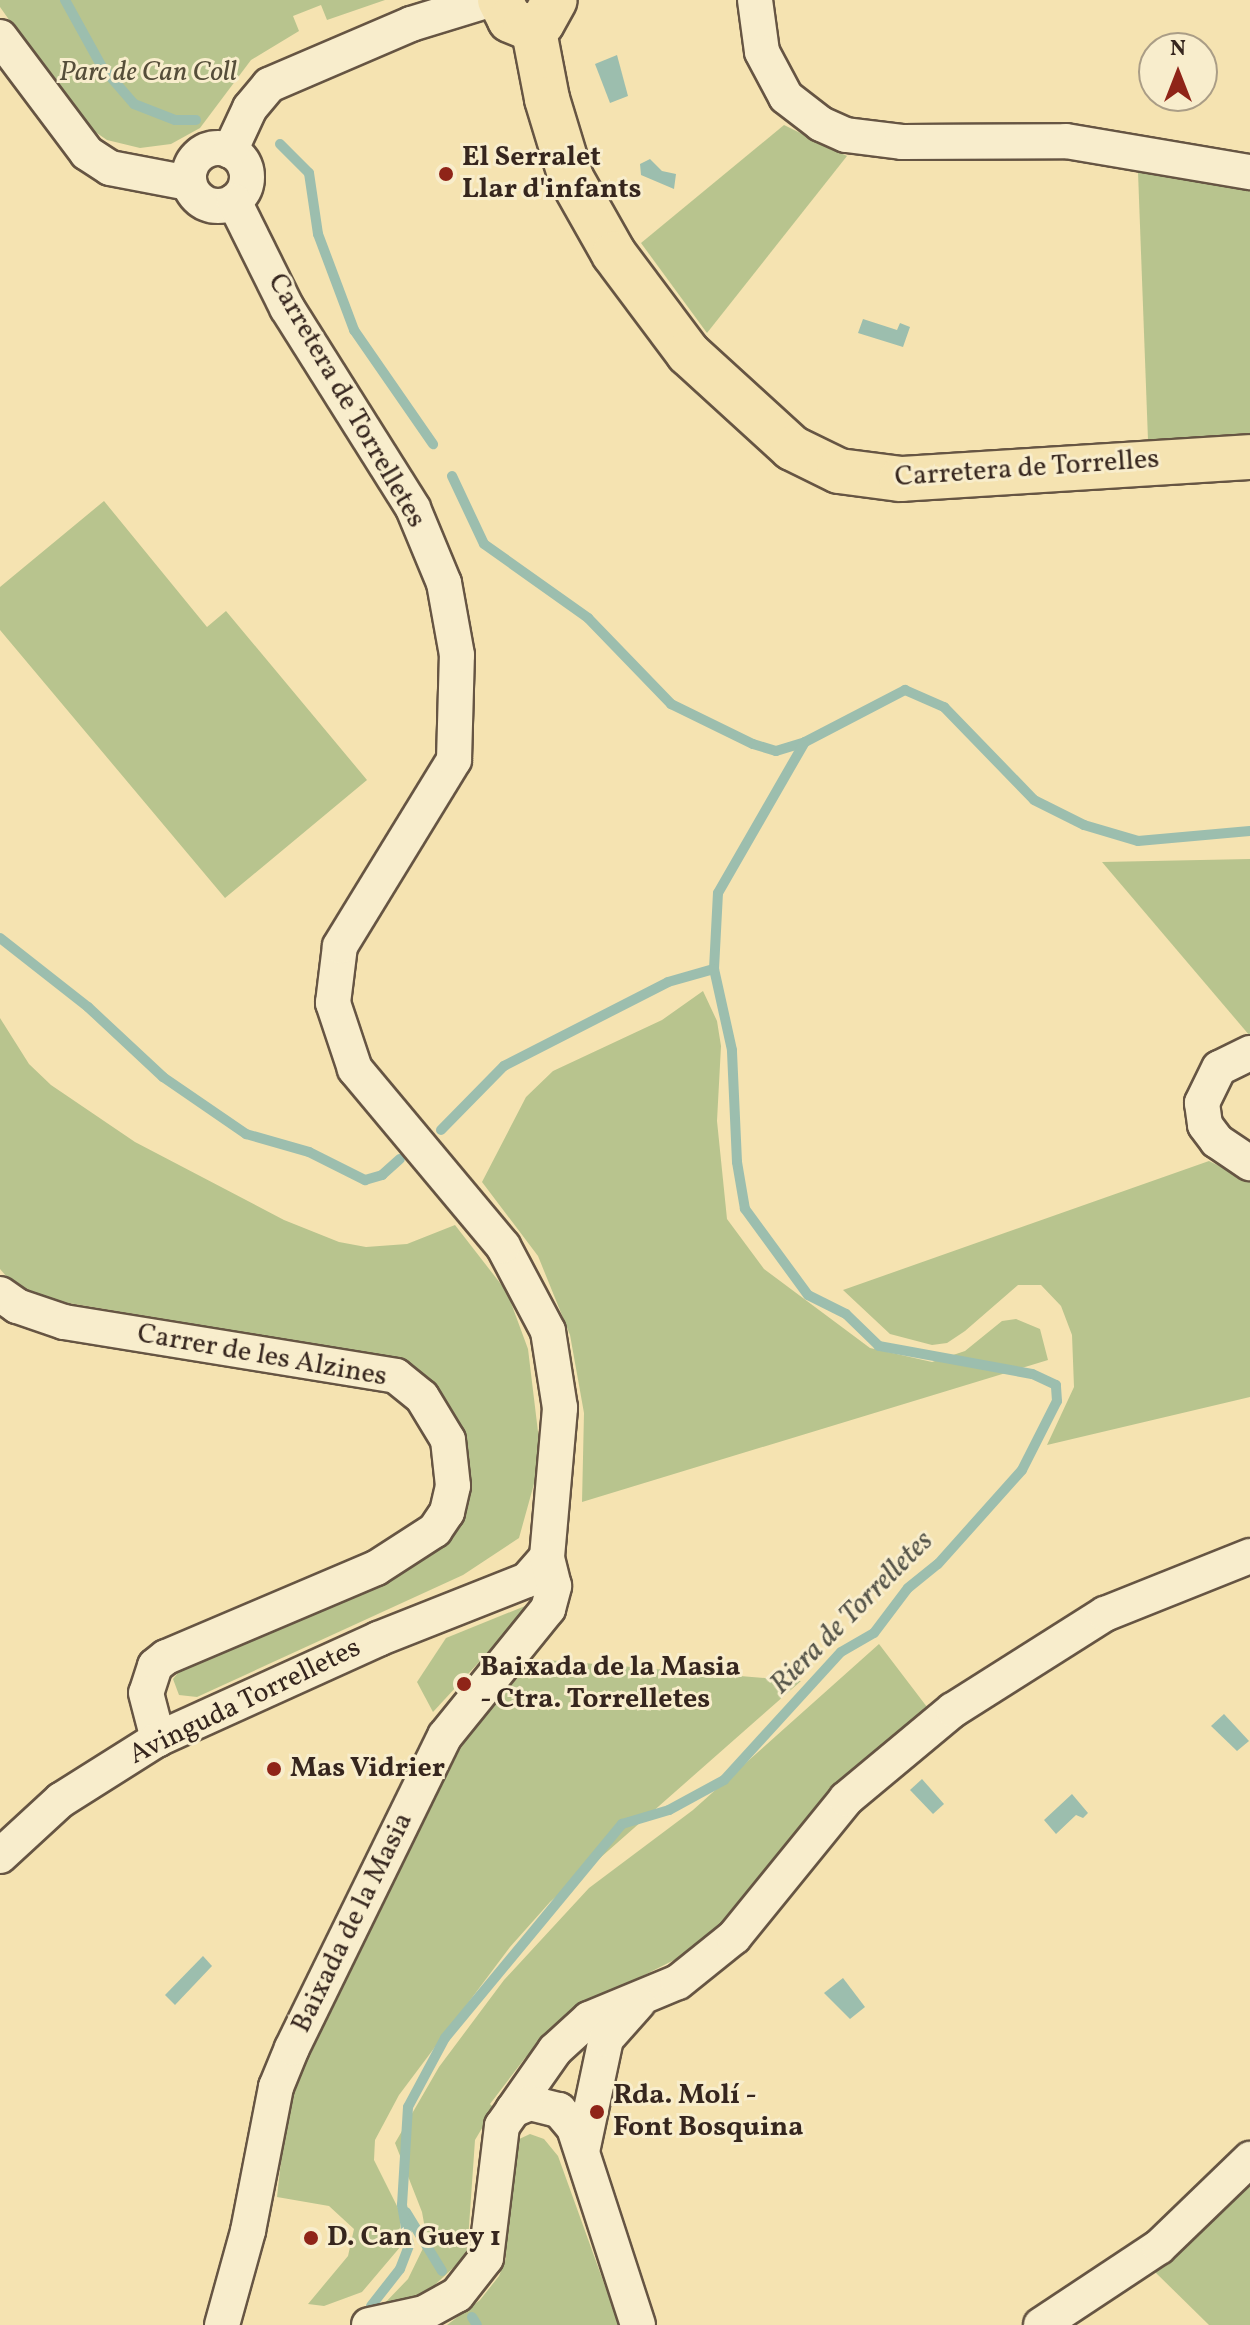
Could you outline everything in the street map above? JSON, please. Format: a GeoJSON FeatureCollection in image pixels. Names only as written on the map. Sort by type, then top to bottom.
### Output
{"type":"FeatureCollection","features":[{"type":"Feature","properties":{"kind":"main road","name":"Carretera de Torrelles"},"geometry":{"type":"LineString","coordinates":[[530,9],[547,99],[571,178],[614,254],[699,364],[792,448],[839,471],[901,479],[1250,457]]}},
{"type":"Feature","properties":{"kind":"street"},"geometry":{"type":"LineString","coordinates":[[230,151],[250,108],[269,85],[411,24],[489,0]]}},
{"type":"Feature","properties":{"kind":"street"},"geometry":{"type":"LineString","coordinates":[[755,0],[762,52],[786,97],[821,124],[846,135],[902,142],[1066,141],[1250,172]]}},
{"type":"Feature","properties":{"kind":"street"},"geometry":{"type":"LineString","coordinates":[[0,37],[87,153],[110,168],[189,183],[207,204],[234,201],[247,179],[242,162],[230,151],[203,152],[191,165],[189,183]]}},
{"type":"Feature","properties":{"kind":"street","name":"Carretera de Torrelletes"},"geometry":{"type":"LineString","coordinates":[[234,201],[287,308],[413,508],[444,583],[457,655],[454,760],[340,946],[333,1003],[355,1069],[503,1246],[548,1331],[560,1421],[547,1557]]}},
{"type":"Feature","properties":{"kind":"street"},"geometry":{"type":"LineString","coordinates":[[1250,1053],[1219,1068],[1202,1103],[1205,1125],[1217,1141],[1250,1163]]}},
{"type":"Feature","properties":{"kind":"street","name":"Carrer de les Alzines"},"geometry":{"type":"LineString","coordinates":[[0,1294],[17,1306],[64,1322],[396,1376],[422,1397],[448,1440],[453,1486],[447,1512],[435,1530],[376,1568],[166,1657],[155,1666],[146,1693],[158,1739]]}},
{"type":"Feature","properties":{"kind":"street"},"geometry":{"type":"LineString","coordinates":[[369,2325],[424,2313],[457,2295],[486,2258],[502,2126],[555,2050],[589,2019],[678,1982],[734,1937],[846,1799],[953,1710],[1105,1614],[1250,1556]]}},
{"type":"Feature","properties":{"kind":"street","name":"Avinguda Torrelletes"},"geometry":{"type":"LineString","coordinates":[[0,1856],[61,1800],[158,1739],[378,1639],[527,1580],[547,1557]]}},
{"type":"Feature","properties":{"kind":"street","name":"Baixada de la Masia"},"geometry":{"type":"LineString","coordinates":[[222,2325],[248,2231],[276,2087],[292,2048],[445,1736],[548,1609],[554,1586],[547,1557]]}},
{"type":"Feature","properties":{"kind":"street"},"geometry":{"type":"LineString","coordinates":[[583,2147],[606,2039],[613,2025],[648,1995]]}},
{"type":"Feature","properties":{"kind":"street"},"geometry":{"type":"LineString","coordinates":[[513,2110],[530,2103],[559,2110],[583,2147],[638,2325]]}},
{"type":"Feature","properties":{"kind":"street"},"geometry":{"type":"LineString","coordinates":[[1041,2325],[1159,2247],[1250,2159]]}},
{"type":"Feature","properties":{"kind":"green space","name":"Parc de Can Coll"},"geometry":{"type":"Polygon","coordinates":[[[0,0],[385,0],[327,20],[321,5],[293,16],[299,31],[251,60],[200,128],[171,144],[140,148],[107,140],[82,123],[0,7],[0,0]]]}},
{"type":"Feature","properties":{"kind":"green space"},"geometry":{"type":"Polygon","coordinates":[[[784,125],[847,156],[707,333],[641,243],[784,125]]]}},
{"type":"Feature","properties":{"kind":"green space"},"geometry":{"type":"Polygon","coordinates":[[[1138,172],[1250,189],[1250,433],[1148,440],[1138,172]]]}},
{"type":"Feature","properties":{"kind":"green space"},"geometry":{"type":"Polygon","coordinates":[[[104,501],[207,627],[226,611],[367,780],[225,898],[0,630],[0,587],[104,501]]]}},
{"type":"Feature","properties":{"kind":"green space"},"geometry":{"type":"Polygon","coordinates":[[[1250,859],[1250,1036],[1102,862],[1250,859]]]}},
{"type":"Feature","properties":{"kind":"green space"},"geometry":{"type":"Polygon","coordinates":[[[703,991],[717,1021],[721,1046],[717,1121],[727,1219],[764,1269],[870,1348],[932,1362],[965,1351],[1002,1321],[1016,1319],[1040,1329],[1048,1360],[582,1502],[584,1413],[570,1335],[538,1256],[482,1182],[526,1097],[553,1071],[662,1020],[703,991]]]}},
{"type":"Feature","properties":{"kind":"green space"},"geometry":{"type":"Polygon","coordinates":[[[0,1018],[29,1064],[51,1085],[135,1142],[284,1220],[339,1242],[366,1247],[407,1244],[455,1225],[507,1292],[528,1349],[539,1440],[537,1473],[519,1538],[463,1575],[197,1697],[179,1695],[173,1679],[181,1669],[432,1555],[462,1521],[472,1487],[469,1463],[463,1441],[407,1365],[393,1357],[68,1303],[26,1290],[7,1277],[0,1269],[0,1018]]]}},
{"type":"Feature","properties":{"kind":"green space"},"geometry":{"type":"Polygon","coordinates":[[[1209,1161],[1250,1181],[1250,1397],[1047,1445],[1074,1387],[1072,1335],[1061,1306],[1041,1285],[1018,1285],[965,1331],[947,1343],[932,1345],[890,1334],[843,1290],[1209,1161]]]}},
{"type":"Feature","properties":{"kind":"green space"},"geometry":{"type":"Polygon","coordinates":[[[530,1604],[433,1712],[417,1682],[446,1638],[530,1604]]]}},
{"type":"Feature","properties":{"kind":"green space"},"geometry":{"type":"Polygon","coordinates":[[[879,1644],[927,1707],[817,1806],[721,1926],[688,1953],[579,2008],[525,2058],[490,2104],[494,2108],[475,2140],[467,2255],[425,2294],[382,2306],[408,2279],[427,2240],[422,2212],[395,2143],[439,2067],[504,1980],[589,1888],[693,1810],[879,1644]]]}},
{"type":"Feature","properties":{"kind":"green space"},"geometry":{"type":"Polygon","coordinates":[[[535,1659],[801,1681],[550,1902],[510,1947],[399,2095],[375,2140],[374,2160],[400,2212],[401,2246],[362,2292],[324,2306],[308,2304],[348,2256],[354,2229],[329,2206],[277,2197],[285,2124],[300,2069],[457,1754],[479,1720],[535,1659]]]}},
{"type":"Feature","properties":{"kind":"green space"},"geometry":{"type":"Polygon","coordinates":[[[530,2134],[544,2139],[558,2156],[619,2325],[447,2325],[480,2300],[499,2276],[506,2258],[507,2181],[515,2141],[530,2134]]]}},
{"type":"Feature","properties":{"kind":"green space"},"geometry":{"type":"Polygon","coordinates":[[[1250,2181],[1250,2325],[1209,2325],[1153,2270],[1250,2181]]]}},
{"type":"Feature","properties":{"kind":"shaded area"},"geometry":{"type":"Polygon","coordinates":[[[617,55],[628,96],[610,103],[595,64],[617,55]]]}},
{"type":"Feature","properties":{"kind":"shaded area"},"geometry":{"type":"Polygon","coordinates":[[[650,159],[662,171],[676,174],[674,189],[641,175],[640,164],[650,159]]]}},
{"type":"Feature","properties":{"kind":"shaded area"},"geometry":{"type":"Polygon","coordinates":[[[863,319],[897,330],[900,323],[910,327],[903,347],[858,333],[863,319]]]}},
{"type":"Feature","properties":{"kind":"shaded area"},"geometry":{"type":"Polygon","coordinates":[[[1224,1714],[1249,1741],[1237,1751],[1211,1726],[1224,1714]]]}},
{"type":"Feature","properties":{"kind":"shaded area"},"geometry":{"type":"Polygon","coordinates":[[[922,1779],[944,1804],[933,1814],[910,1790],[922,1779]]]}},
{"type":"Feature","properties":{"kind":"shaded area"},"geometry":{"type":"Polygon","coordinates":[[[1072,1794],[1088,1813],[1083,1818],[1076,1815],[1056,1834],[1044,1820],[1072,1794]]]}},
{"type":"Feature","properties":{"kind":"shaded area"},"geometry":{"type":"Polygon","coordinates":[[[203,1956],[212,1966],[175,2005],[165,1995],[203,1956]]]}},
{"type":"Feature","properties":{"kind":"shaded area"},"geometry":{"type":"Polygon","coordinates":[[[843,1978],[865,2007],[850,2019],[824,1993],[843,1978]]]}},
{"type":"Feature","properties":{"kind":"waterway"},"geometry":{"type":"LineString","coordinates":[[65,0],[102,67],[134,104],[175,120],[196,120]]}},
{"type":"Feature","properties":{"kind":"waterway"},"geometry":{"type":"LineString","coordinates":[[280,144],[309,173],[318,234],[354,330],[433,444]]}},
{"type":"Feature","properties":{"kind":"waterway"},"geometry":{"type":"LineString","coordinates":[[452,476],[484,544],[588,618],[671,704],[753,744],[776,751],[805,742],[905,690],[944,707],[1034,800],[1084,825],[1138,841],[1250,831]]}},
{"type":"Feature","properties":{"kind":"waterway"},"geometry":{"type":"LineString","coordinates":[[441,1130],[504,1066],[668,982],[714,969],[718,893],[805,742]]}},
{"type":"Feature","properties":{"kind":"waterway"},"geometry":{"type":"LineString","coordinates":[[0,938],[88,1007],[163,1077],[246,1134],[309,1152],[365,1180],[382,1175],[400,1159]]}},
{"type":"Feature","properties":{"kind":"waterway","name":"Riera de Torrelletes"},"geometry":{"type":"LineString","coordinates":[[371,2306],[400,2269],[409,2245],[402,2205],[408,2107],[445,2038],[622,1824],[669,1810],[724,1780],[841,1652],[874,1633],[908,1588],[938,1564],[1022,1470],[1057,1401],[1056,1385],[1032,1374],[879,1346],[846,1314],[808,1295],[745,1209],[737,1162],[732,1050],[714,969]]}},
{"type":"Feature","properties":{"kind":"waterway"},"geometry":{"type":"LineString","coordinates":[[406,2212],[442,2271]]}},
{"type":"Feature","properties":{"kind":"waterway"},"geometry":{"type":"LineString","coordinates":[[472,2317],[477,2325]]}},
{"type":"Feature","properties":{"kind":"place","name":"El Serralet Llar d'infants"},"geometry":{"type":"Point","coordinates":[446,174]}},
{"type":"Feature","properties":{"kind":"place","name":"Baixada de la Masia - Ctra. Torrelletes"},"geometry":{"type":"Point","coordinates":[464,1684]}},
{"type":"Feature","properties":{"kind":"place","name":"Mas Vidrier"},"geometry":{"type":"Point","coordinates":[274,1769]}},
{"type":"Feature","properties":{"kind":"place","name":"Rda. Molí - Font Bosquina"},"geometry":{"type":"Point","coordinates":[597,2112]}},
{"type":"Feature","properties":{"kind":"place","name":"D. Can Guey 1"},"geometry":{"type":"Point","coordinates":[311,2238]}}]}
